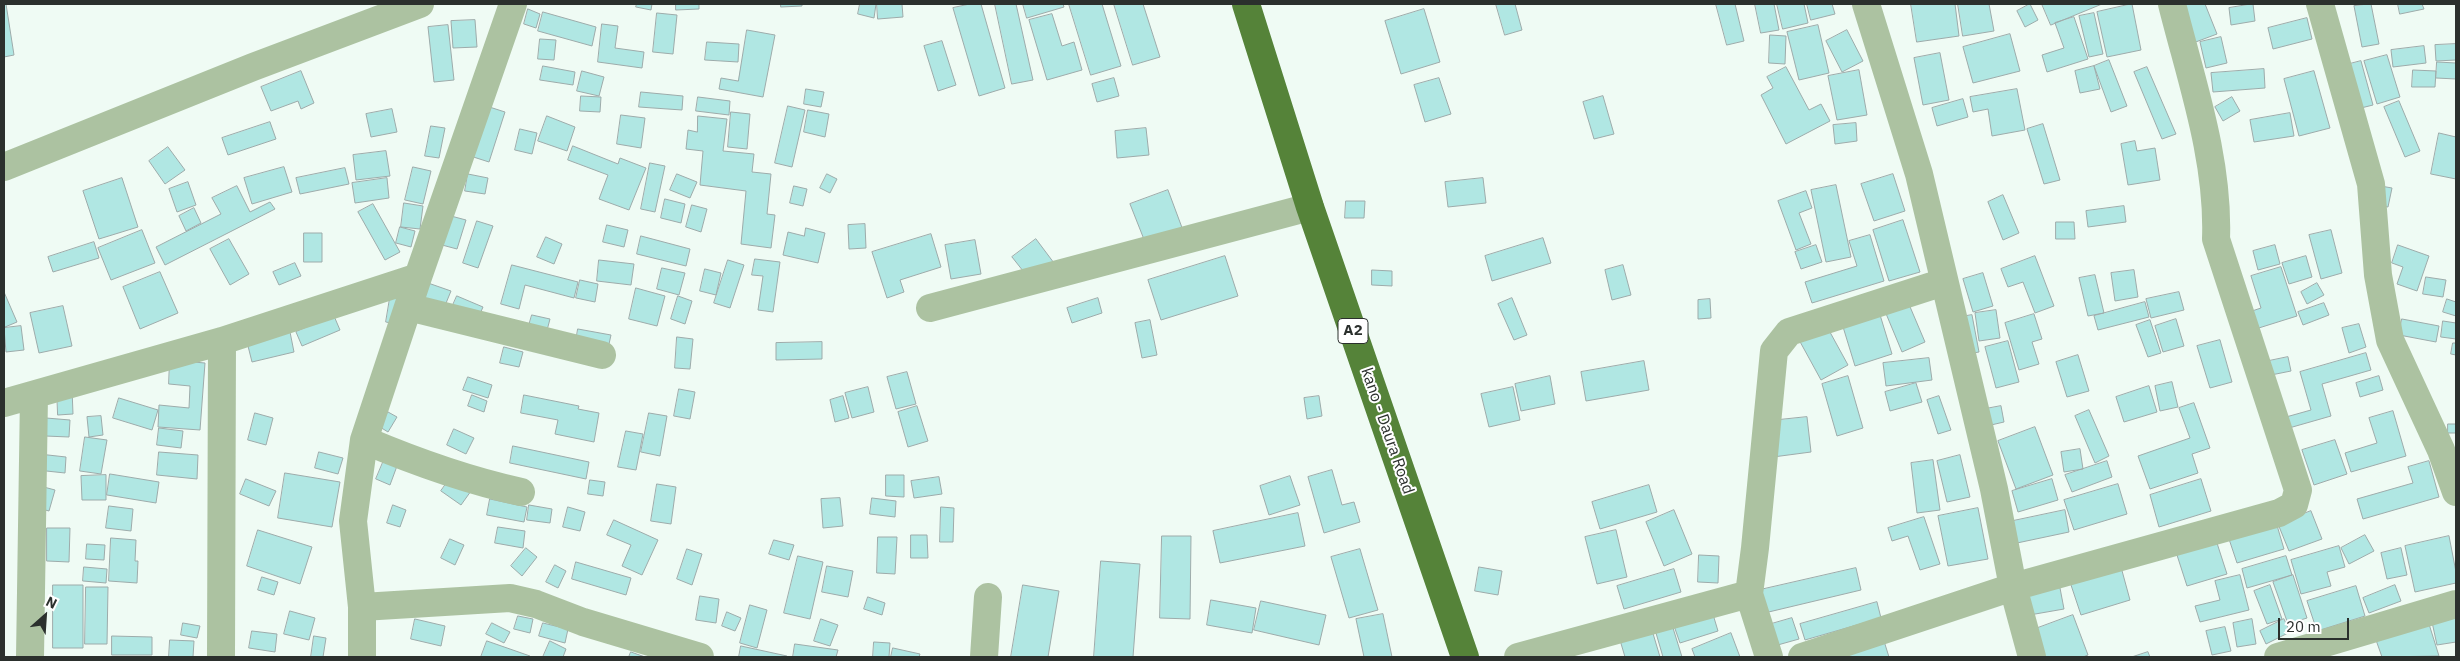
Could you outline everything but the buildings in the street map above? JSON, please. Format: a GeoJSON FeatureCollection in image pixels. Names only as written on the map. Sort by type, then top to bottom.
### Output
{"type":"FeatureCollection","features":[{"type":"Feature","properties":{"kind":"highway","name":"kano - Daura Road"},"geometry":{"type":"LineString","coordinates":[[1246,4],[1310,207],[1465,657]]}},
{"type":"Feature","properties":{"kind":"street"},"geometry":{"type":"LineString","coordinates":[[4,167],[253,67],[420,4]]}},
{"type":"Feature","properties":{"kind":"street"},"geometry":{"type":"LineString","coordinates":[[362,657],[362,607],[353,521],[364,440],[513,4]]}},
{"type":"Feature","properties":{"kind":"street"},"geometry":{"type":"LineString","coordinates":[[1866,4],[1919,174],[1994,489],[2013,587],[2032,657]]}},
{"type":"Feature","properties":{"kind":"street"},"geometry":{"type":"LineString","coordinates":[[1802,657],[2013,587],[2279,513],[2294,505],[2298,490],[2216,239],[2217,208],[2208,147],[2172,4]]}},
{"type":"Feature","properties":{"kind":"street"},"geometry":{"type":"LineString","coordinates":[[2320,4],[2371,184],[2378,275],[2390,340],[2441,450],[2456,492]]}},
{"type":"Feature","properties":{"kind":"street"},"geometry":{"type":"LineString","coordinates":[[930,308],[1310,207]]}},
{"type":"Feature","properties":{"kind":"street"},"geometry":{"type":"LineString","coordinates":[[4,403],[222,341],[418,278]]}},
{"type":"Feature","properties":{"kind":"street"},"geometry":{"type":"LineString","coordinates":[[1769,657],[1749,594],[1774,351],[1789,332],[1944,282]]}},
{"type":"Feature","properties":{"kind":"street"},"geometry":{"type":"LineString","coordinates":[[408,307],[602,356]]}},
{"type":"Feature","properties":{"kind":"street"},"geometry":{"type":"LineString","coordinates":[[221,657],[222,341]]}},
{"type":"Feature","properties":{"kind":"street"},"geometry":{"type":"LineString","coordinates":[[30,657],[34,394]]}},
{"type":"Feature","properties":{"kind":"street"},"geometry":{"type":"LineString","coordinates":[[364,440],[458,476],[521,492]]}},
{"type":"Feature","properties":{"kind":"street"},"geometry":{"type":"LineString","coordinates":[[1518,657],[1749,594]]}},
{"type":"Feature","properties":{"kind":"street"},"geometry":{"type":"LineString","coordinates":[[984,657],[988,597]]}},
{"type":"Feature","properties":{"kind":"street"},"geometry":{"type":"LineString","coordinates":[[362,607],[510,598],[536,604],[583,622],[700,657]]}},
{"type":"Feature","properties":{"kind":"street"},"geometry":{"type":"LineString","coordinates":[[2278,657],[2456,604]]}}]}
